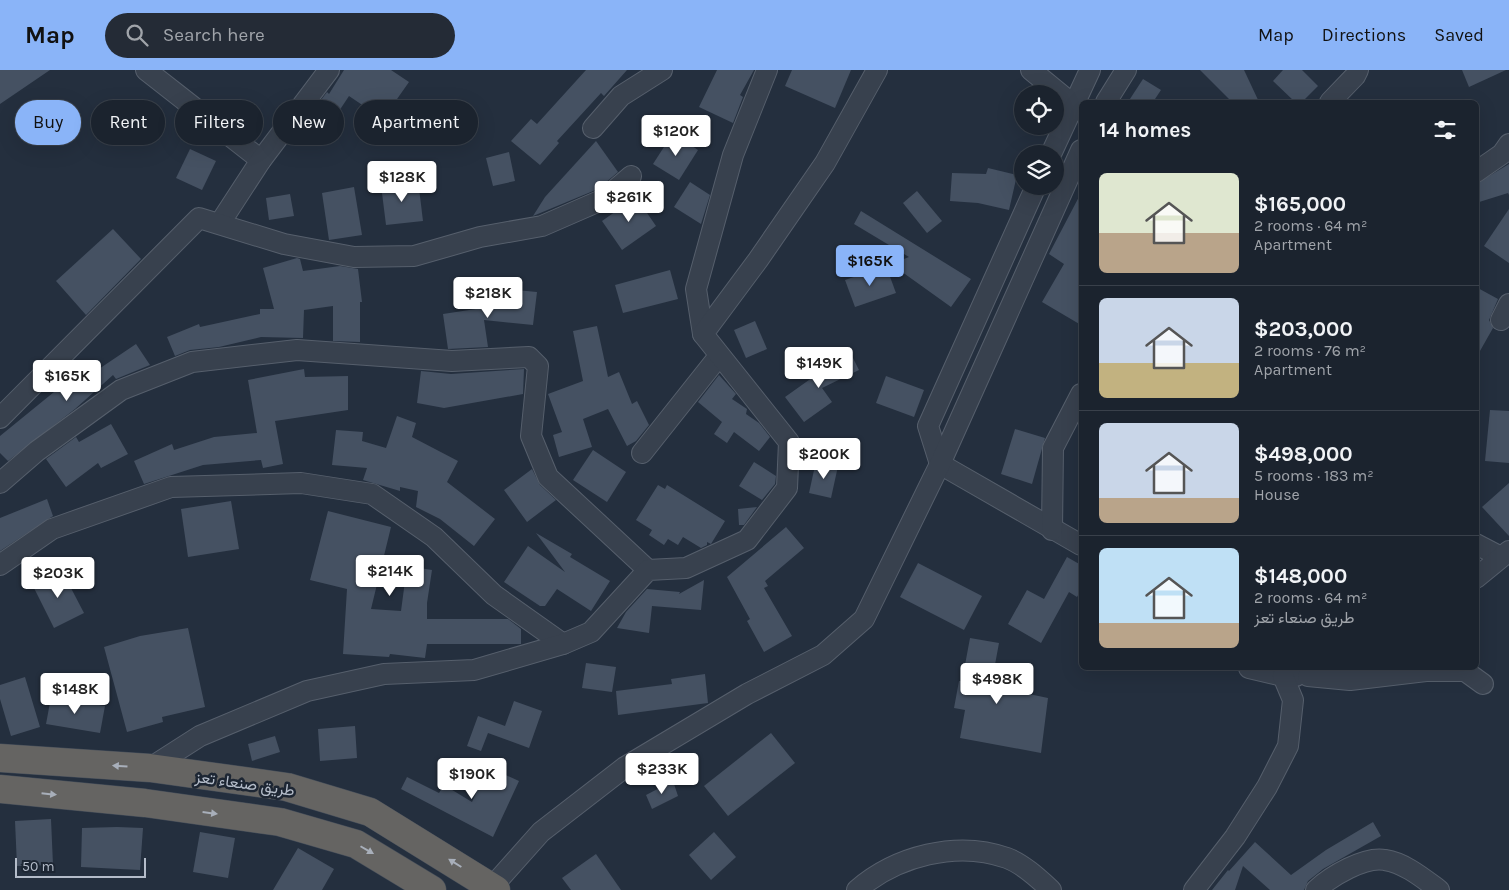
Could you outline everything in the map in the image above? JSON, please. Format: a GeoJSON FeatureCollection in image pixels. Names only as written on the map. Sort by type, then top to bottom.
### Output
{"type":"FeatureCollection","features":[{"type":"Feature","properties":{"kind":"highway","name":"طريق صنعاء تعز"},"geometry":{"type":"LineString","coordinates":[[0,758],[150,768],[187,775],[287,787],[370,812],[494,888]]}},
{"type":"Feature","properties":{"kind":"highway"},"geometry":{"type":"LineString","coordinates":[[182,810],[187,775]]}},
{"type":"Feature","properties":{"kind":"highway","name":"طريق صنعاء تعز"},"geometry":{"type":"LineString","coordinates":[[0,789],[145,803],[182,810],[280,822],[356,844],[432,890]]}},
{"type":"Feature","properties":{"kind":"street"},"geometry":{"type":"LineString","coordinates":[[146,70],[261,160]]}},
{"type":"Feature","properties":{"kind":"street"},"geometry":{"type":"LineString","coordinates":[[220,223],[261,160],[329,70]]}},
{"type":"Feature","properties":{"kind":"street"},"geometry":{"type":"LineString","coordinates":[[593,128],[622,96],[662,70]]}},
{"type":"Feature","properties":{"kind":"street"},"geometry":{"type":"LineString","coordinates":[[150,768],[200,736],[307,691],[384,674],[474,670],[563,644],[591,632],[648,570],[686,568],[747,540],[787,488],[789,442],[703,334],[696,289],[733,156],[767,70]]}},
{"type":"Feature","properties":{"kind":"street"},"geometry":{"type":"LineString","coordinates":[[703,334],[758,260],[825,163],[877,70]]}},
{"type":"Feature","properties":{"kind":"street"},"geometry":{"type":"LineString","coordinates":[[1031,70],[1077,107],[1055,145]]}},
{"type":"Feature","properties":{"kind":"street"},"geometry":{"type":"LineString","coordinates":[[1079,100],[1090,70]]}},
{"type":"Feature","properties":{"kind":"street"},"geometry":{"type":"LineString","coordinates":[[1107,100],[1126,70]]}},
{"type":"Feature","properties":{"kind":"street"},"geometry":{"type":"LineString","coordinates":[[1332,100],[1355,76],[1358,70]]}},
{"type":"Feature","properties":{"kind":"street"},"geometry":{"type":"LineString","coordinates":[[1479,170],[1502,154],[1509,144]]}},
{"type":"Feature","properties":{"kind":"street"},"geometry":{"type":"LineString","coordinates":[[494,888],[541,832],[625,767],[747,694],[823,655],[864,619],[940,464],[1079,154]]}},
{"type":"Feature","properties":{"kind":"street"},"geometry":{"type":"LineString","coordinates":[[0,418],[199,218],[284,244],[354,257],[414,256],[480,237],[542,226],[604,199],[631,176]]}},
{"type":"Feature","properties":{"kind":"street"},"geometry":{"type":"LineString","coordinates":[[1032,195],[928,426],[940,464],[1079,544]]}},
{"type":"Feature","properties":{"kind":"street"},"geometry":{"type":"LineString","coordinates":[[0,483],[37,451],[121,390],[192,362],[297,350],[452,362],[529,357],[538,366],[532,436],[548,477],[648,570]]}},
{"type":"Feature","properties":{"kind":"street"},"geometry":{"type":"LineString","coordinates":[[642,453],[719,356]]}},
{"type":"Feature","properties":{"kind":"street"},"geometry":{"type":"LineString","coordinates":[[1052,530],[1054,448],[1079,398]]}},
{"type":"Feature","properties":{"kind":"street"},"geometry":{"type":"LineString","coordinates":[[0,564],[52,529],[171,487],[310,484],[372,494],[434,537],[494,595],[563,644]]}},
{"type":"Feature","properties":{"kind":"street"},"geometry":{"type":"LineString","coordinates":[[1479,545],[1505,554]]}},
{"type":"Feature","properties":{"kind":"street"},"geometry":{"type":"LineString","coordinates":[[1479,576],[1505,554]]}},
{"type":"Feature","properties":{"kind":"street"},"geometry":{"type":"LineString","coordinates":[[1258,670],[1284,676],[1350,680],[1426,671],[1465,671],[1482,684]]}},
{"type":"Feature","properties":{"kind":"street"},"geometry":{"type":"LineString","coordinates":[[1308,676],[1322,670]]}},
{"type":"Feature","properties":{"kind":"street"},"geometry":{"type":"LineString","coordinates":[[1194,890],[1235,837],[1267,787],[1288,746],[1293,700],[1284,676]]}},
{"type":"Feature","properties":{"kind":"street"},"geometry":{"type":"LineString","coordinates":[[856,890],[872,877],[923,854],[977,850],[1009,859],[1050,890]]}},
{"type":"Feature","properties":{"kind":"street"},"geometry":{"type":"LineString","coordinates":[[1316,890],[1330,877],[1359,864],[1385,860],[1416,874],[1439,890]]}},
{"type":"Feature","properties":{"kind":"building"},"geometry":{"type":"Polygon","coordinates":[[[0,70],[50,70],[0,104],[0,70]]]}},
{"type":"Feature","properties":{"kind":"building"},"geometry":{"type":"Polygon","coordinates":[[[344,70],[391,70],[409,82],[396,100],[355,100],[349,96],[344,104],[344,100],[321,100],[327,92],[329,94],[344,70]]]}},
{"type":"Feature","properties":{"kind":"building"},"geometry":{"type":"Polygon","coordinates":[[[586,70],[627,70],[604,96],[601,93],[557,141],[559,143],[540,165],[511,141],[531,119],[537,124],[586,70]]]}},
{"type":"Feature","properties":{"kind":"building"},"geometry":{"type":"Polygon","coordinates":[[[717,70],[754,70],[740,95],[743,97],[733,123],[699,107],[717,70]]]}},
{"type":"Feature","properties":{"kind":"building"},"geometry":{"type":"Polygon","coordinates":[[[792,70],[851,70],[835,108],[785,86],[792,70]]]}},
{"type":"Feature","properties":{"kind":"building"},"geometry":{"type":"Polygon","coordinates":[[[1200,70],[1244,70],[1258,100],[1230,100],[1200,70]]]}},
{"type":"Feature","properties":{"kind":"building"},"geometry":{"type":"Polygon","coordinates":[[[1283,70],[1302,70],[1318,86],[1304,100],[1293,100],[1273,81],[1283,70]]]}},
{"type":"Feature","properties":{"kind":"building"},"geometry":{"type":"Polygon","coordinates":[[[1462,70],[1506,70],[1469,87],[1462,70]]]}},
{"type":"Feature","properties":{"kind":"building"},"geometry":{"type":"Polygon","coordinates":[[[1143,79],[1161,90],[1154,100],[1129,100],[1143,79]]]}},
{"type":"Feature","properties":{"kind":"building"},"geometry":{"type":"Polygon","coordinates":[[[673,133],[698,150],[679,180],[653,164],[673,133]]]}},
{"type":"Feature","properties":{"kind":"building"},"geometry":{"type":"Polygon","coordinates":[[[596,141],[618,172],[598,189],[533,216],[545,197],[596,141]]]}},
{"type":"Feature","properties":{"kind":"building"},"geometry":{"type":"Polygon","coordinates":[[[190,149],[216,161],[202,190],[176,178],[190,149]]]}},
{"type":"Feature","properties":{"kind":"building"},"geometry":{"type":"Polygon","coordinates":[[[509,152],[515,181],[493,186],[486,158],[509,152]]]}},
{"type":"Feature","properties":{"kind":"building"},"geometry":{"type":"Polygon","coordinates":[[[1509,164],[1509,195],[1508,193],[1479,202],[1479,182],[1509,164]]]}},
{"type":"Feature","properties":{"kind":"building"},"geometry":{"type":"Polygon","coordinates":[[[988,168],[1014,174],[1014,188],[1009,210],[978,203],[950,201],[952,173],[986,174],[988,168]]]}},
{"type":"Feature","properties":{"kind":"building"},"geometry":{"type":"Polygon","coordinates":[[[418,180],[423,221],[386,225],[381,185],[418,180]]]}},
{"type":"Feature","properties":{"kind":"building"},"geometry":{"type":"Polygon","coordinates":[[[690,182],[710,195],[701,224],[674,207],[690,182]]]}},
{"type":"Feature","properties":{"kind":"building"},"geometry":{"type":"Polygon","coordinates":[[[354,187],[362,235],[329,240],[322,193],[354,187]]]}},
{"type":"Feature","properties":{"kind":"building"},"geometry":{"type":"Polygon","coordinates":[[[917,191],[942,221],[927,233],[903,203],[917,191]]]}},
{"type":"Feature","properties":{"kind":"building"},"geometry":{"type":"Polygon","coordinates":[[[290,194],[294,216],[269,220],[266,198],[290,194]]]}},
{"type":"Feature","properties":{"kind":"building"},"geometry":{"type":"Polygon","coordinates":[[[636,197],[656,226],[622,250],[602,221],[636,197]]]}},
{"type":"Feature","properties":{"kind":"building"},"geometry":{"type":"Polygon","coordinates":[[[1079,197],[1079,324],[1042,302],[1064,264],[1049,254],[1079,197]]]}},
{"type":"Feature","properties":{"kind":"building"},"geometry":{"type":"Polygon","coordinates":[[[1509,209],[1509,263],[1484,246],[1509,209]]]}},
{"type":"Feature","properties":{"kind":"building"},"geometry":{"type":"Polygon","coordinates":[[[861,211],[971,279],[951,307],[891,264],[909,257],[854,224],[861,211]]]}},
{"type":"Feature","properties":{"kind":"building"},"geometry":{"type":"Polygon","coordinates":[[[113,229],[141,259],[86,315],[56,281],[113,229]]]}},
{"type":"Feature","properties":{"kind":"building"},"geometry":{"type":"Polygon","coordinates":[[[297,258],[300,259],[303,271],[340,266],[358,269],[362,302],[360,302],[360,342],[333,341],[333,306],[304,310],[303,338],[261,337],[219,347],[190,350],[175,356],[167,337],[199,324],[200,327],[260,314],[260,309],[274,309],[263,268],[297,258]]]}},
{"type":"Feature","properties":{"kind":"building"},"geometry":{"type":"Polygon","coordinates":[[[886,266],[896,293],[855,307],[845,280],[886,266]]]}},
{"type":"Feature","properties":{"kind":"building"},"geometry":{"type":"Polygon","coordinates":[[[670,270],[678,299],[623,313],[615,285],[670,270]]]}},
{"type":"Feature","properties":{"kind":"building"},"geometry":{"type":"Polygon","coordinates":[[[504,289],[537,292],[533,325],[484,320],[488,347],[448,349],[443,314],[502,305],[504,289]]]}},
{"type":"Feature","properties":{"kind":"building"},"geometry":{"type":"Polygon","coordinates":[[[1479,289],[1498,299],[1489,320],[1493,328],[1479,353],[1479,289]]]}},
{"type":"Feature","properties":{"kind":"building"},"geometry":{"type":"Polygon","coordinates":[[[755,321],[767,349],[746,358],[734,330],[755,321]]]}},
{"type":"Feature","properties":{"kind":"building"},"geometry":{"type":"Polygon","coordinates":[[[597,326],[608,377],[619,372],[632,404],[637,401],[649,425],[636,441],[627,446],[608,409],[583,419],[592,447],[559,457],[553,435],[562,432],[548,394],[583,381],[573,331],[597,326]]]}},
{"type":"Feature","properties":{"kind":"building"},"geometry":{"type":"Polygon","coordinates":[[[136,344],[150,365],[116,379],[113,375],[75,409],[8,461],[0,453],[0,436],[81,370],[87,377],[136,344]]]}},
{"type":"Feature","properties":{"kind":"building"},"geometry":{"type":"Polygon","coordinates":[[[852,356],[859,370],[822,388],[832,402],[804,422],[785,397],[823,370],[852,356]]]}},
{"type":"Feature","properties":{"kind":"building"},"geometry":{"type":"Polygon","coordinates":[[[304,369],[305,377],[348,376],[348,410],[275,421],[283,464],[263,468],[261,460],[203,465],[144,484],[134,461],[172,444],[174,450],[214,437],[257,433],[248,380],[304,369]]]}},
{"type":"Feature","properties":{"kind":"building"},"geometry":{"type":"Polygon","coordinates":[[[524,369],[523,394],[444,408],[417,403],[421,371],[451,374],[524,369]]]}},
{"type":"Feature","properties":{"kind":"building"},"geometry":{"type":"Polygon","coordinates":[[[719,375],[736,394],[732,399],[747,409],[746,414],[759,423],[770,437],[759,451],[734,432],[727,443],[714,434],[722,422],[698,402],[719,375]]]}},
{"type":"Feature","properties":{"kind":"building"},"geometry":{"type":"Polygon","coordinates":[[[886,376],[924,390],[914,417],[876,403],[886,376]]]}},
{"type":"Feature","properties":{"kind":"building"},"geometry":{"type":"Polygon","coordinates":[[[1490,410],[1509,411],[1509,463],[1485,461],[1490,410]]]}},
{"type":"Feature","properties":{"kind":"building"},"geometry":{"type":"Polygon","coordinates":[[[397,416],[416,423],[412,437],[458,461],[447,482],[495,519],[474,546],[440,519],[416,507],[418,491],[400,487],[400,491],[363,480],[367,468],[332,465],[336,430],[363,432],[362,441],[386,448],[397,416]]]}},
{"type":"Feature","properties":{"kind":"building"},"geometry":{"type":"Polygon","coordinates":[[[111,424],[128,454],[101,468],[98,463],[66,487],[46,459],[76,437],[79,442],[111,424]]]}},
{"type":"Feature","properties":{"kind":"building"},"geometry":{"type":"Polygon","coordinates":[[[1015,429],[1045,438],[1032,484],[1001,474],[1015,429]]]}},
{"type":"Feature","properties":{"kind":"building"},"geometry":{"type":"Polygon","coordinates":[[[593,450],[626,472],[607,502],[573,480],[593,450]]]}},
{"type":"Feature","properties":{"kind":"building"},"geometry":{"type":"Polygon","coordinates":[[[816,461],[838,466],[831,498],[809,493],[816,461]]]}},
{"type":"Feature","properties":{"kind":"building"},"geometry":{"type":"Polygon","coordinates":[[[754,462],[776,476],[775,484],[762,500],[739,486],[754,462]]]}},
{"type":"Feature","properties":{"kind":"building"},"geometry":{"type":"Polygon","coordinates":[[[532,469],[540,485],[556,500],[527,522],[504,490],[532,469]]]}},
{"type":"Feature","properties":{"kind":"building"},"geometry":{"type":"Polygon","coordinates":[[[1509,483],[1509,536],[1482,507],[1509,483]]]}},
{"type":"Feature","properties":{"kind":"building"},"geometry":{"type":"Polygon","coordinates":[[[658,485],[665,489],[667,485],[725,521],[711,544],[707,542],[707,545],[701,548],[683,537],[678,545],[668,539],[664,545],[649,535],[652,530],[636,520],[658,485]]]}},
{"type":"Feature","properties":{"kind":"building"},"geometry":{"type":"Polygon","coordinates":[[[47,499],[53,516],[0,551],[0,518],[47,499]]]}},
{"type":"Feature","properties":{"kind":"building"},"geometry":{"type":"Polygon","coordinates":[[[231,501],[239,549],[188,557],[181,509],[231,501]]]}},
{"type":"Feature","properties":{"kind":"building"},"geometry":{"type":"Polygon","coordinates":[[[757,507],[744,525],[739,525],[738,509],[757,507]]]}},
{"type":"Feature","properties":{"kind":"building"},"geometry":{"type":"Polygon","coordinates":[[[328,511],[391,527],[371,609],[401,611],[407,566],[432,570],[427,603],[427,619],[508,619],[521,629],[521,644],[427,644],[425,658],[390,654],[389,657],[343,654],[347,589],[310,580],[328,511]]]}},
{"type":"Feature","properties":{"kind":"building"},"geometry":{"type":"Polygon","coordinates":[[[786,527],[804,548],[765,581],[768,586],[764,588],[792,636],[764,652],[747,621],[750,619],[727,577],[786,527]]]}},
{"type":"Feature","properties":{"kind":"building"},"geometry":{"type":"Polygon","coordinates":[[[536,533],[572,554],[570,557],[610,581],[591,611],[557,589],[545,606],[540,606],[504,582],[528,546],[565,572],[536,533]]]}},
{"type":"Feature","properties":{"kind":"building"},"geometry":{"type":"Polygon","coordinates":[[[1067,557],[1079,564],[1079,594],[1077,597],[1069,592],[1041,643],[1008,624],[1027,590],[1044,599],[1067,557]]]}},
{"type":"Feature","properties":{"kind":"building"},"geometry":{"type":"Polygon","coordinates":[[[918,563],[982,596],[964,630],[900,597],[918,563]]]}},
{"type":"Feature","properties":{"kind":"building"},"geometry":{"type":"Polygon","coordinates":[[[61,569],[84,613],[54,628],[32,584],[61,569]]]}},
{"type":"Feature","properties":{"kind":"building"},"geometry":{"type":"Polygon","coordinates":[[[704,580],[701,610],[652,606],[649,633],[617,628],[626,612],[647,589],[680,592],[679,594],[704,580]]]}},
{"type":"Feature","properties":{"kind":"building"},"geometry":{"type":"Polygon","coordinates":[[[188,628],[205,707],[162,717],[163,722],[127,732],[104,647],[140,636],[188,628]]]}},
{"type":"Feature","properties":{"kind":"building"},"geometry":{"type":"Polygon","coordinates":[[[970,638],[999,643],[991,686],[1048,698],[1041,753],[960,738],[965,710],[954,708],[959,681],[962,681],[970,638]]]}},
{"type":"Feature","properties":{"kind":"building"},"geometry":{"type":"Polygon","coordinates":[[[586,663],[616,667],[612,692],[582,688],[586,663]]]}},
{"type":"Feature","properties":{"kind":"building"},"geometry":{"type":"Polygon","coordinates":[[[705,674],[708,703],[618,715],[616,691],[672,684],[671,679],[705,674]]]}},
{"type":"Feature","properties":{"kind":"building"},"geometry":{"type":"Polygon","coordinates":[[[25,677],[40,727],[11,736],[0,699],[0,685],[25,677]]]}},
{"type":"Feature","properties":{"kind":"building"},"geometry":{"type":"Polygon","coordinates":[[[51,697],[105,706],[100,733],[46,724],[51,697]]]}},
{"type":"Feature","properties":{"kind":"building"},"geometry":{"type":"Polygon","coordinates":[[[514,701],[542,711],[529,748],[488,733],[481,751],[467,746],[478,716],[505,726],[514,701]]]}},
{"type":"Feature","properties":{"kind":"building"},"geometry":{"type":"Polygon","coordinates":[[[355,726],[357,758],[320,761],[318,729],[355,726]]]}},
{"type":"Feature","properties":{"kind":"building"},"geometry":{"type":"Polygon","coordinates":[[[771,733],[795,763],[728,816],[704,786],[771,733]]]}},
{"type":"Feature","properties":{"kind":"building"},"geometry":{"type":"Polygon","coordinates":[[[275,736],[280,752],[252,761],[248,744],[275,736]]]}},
{"type":"Feature","properties":{"kind":"building"},"geometry":{"type":"Polygon","coordinates":[[[488,767],[519,781],[493,837],[401,789],[407,777],[439,793],[444,785],[472,802],[488,767]]]}},
{"type":"Feature","properties":{"kind":"building"},"geometry":{"type":"Polygon","coordinates":[[[673,781],[678,796],[652,809],[646,795],[673,781]]]}},
{"type":"Feature","properties":{"kind":"building"},"geometry":{"type":"Polygon","coordinates":[[[51,819],[53,865],[17,866],[15,821],[51,819]]]}},
{"type":"Feature","properties":{"kind":"building"},"geometry":{"type":"Polygon","coordinates":[[[1373,822],[1381,836],[1323,869],[1308,881],[1304,890],[1270,890],[1243,866],[1235,890],[1212,890],[1255,842],[1291,875],[1326,850],[1373,822]]]}},
{"type":"Feature","properties":{"kind":"building"},"geometry":{"type":"Polygon","coordinates":[[[82,828],[143,828],[140,870],[81,867],[82,828]]]}},
{"type":"Feature","properties":{"kind":"building"},"geometry":{"type":"Polygon","coordinates":[[[200,832],[235,838],[228,878],[193,872],[200,832]]]}},
{"type":"Feature","properties":{"kind":"building"},"geometry":{"type":"Polygon","coordinates":[[[714,832],[736,857],[711,880],[689,855],[714,832]]]}},
{"type":"Feature","properties":{"kind":"building"},"geometry":{"type":"Polygon","coordinates":[[[298,848],[334,869],[322,890],[273,890],[298,848]]]}},
{"type":"Feature","properties":{"kind":"building"},"geometry":{"type":"Polygon","coordinates":[[[596,854],[621,890],[571,890],[562,878],[596,854]]]}}]}
